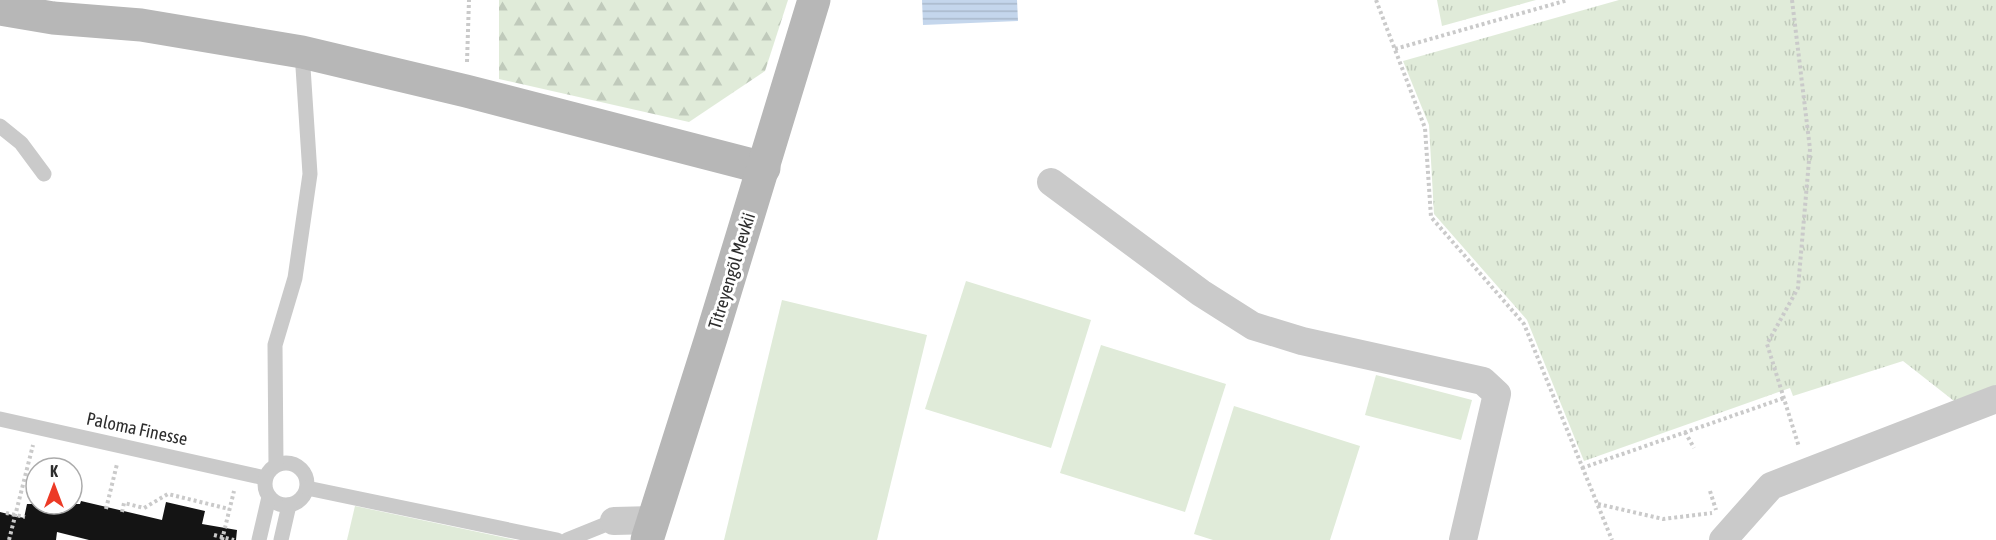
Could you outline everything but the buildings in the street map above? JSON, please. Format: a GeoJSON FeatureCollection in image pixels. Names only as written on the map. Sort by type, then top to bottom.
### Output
{"type":"FeatureCollection","features":[{"type":"Feature","properties":{"kind":"street","name":"Titreyengöl Mevkii"},"geometry":{"type":"LineString","coordinates":[[650,530],[764,168],[814,0]]}},
{"type":"Feature","properties":{"kind":"street"},"geometry":{"type":"LineString","coordinates":[[0,9],[53,18],[141,25],[302,52],[466,91],[764,168]]}},
{"type":"Feature","properties":{"kind":"street"},"geometry":{"type":"LineString","coordinates":[[1051,182],[1201,293],[1253,326],[1302,341],[1483,381],[1497,394],[1463,540]]}},
{"type":"Feature","properties":{"kind":"street"},"geometry":{"type":"LineString","coordinates":[[1723,540],[1771,486],[1996,399]]}},
{"type":"Feature","properties":{"kind":"street"},"geometry":{"type":"LineString","coordinates":[[614,521],[650,530]]}},
{"type":"Feature","properties":{"kind":"lane"},"geometry":{"type":"LineString","coordinates":[[276,465],[275,345],[295,278],[310,174],[302,52]]}},
{"type":"Feature","properties":{"kind":"lane"},"geometry":{"type":"LineString","coordinates":[[0,126],[21,143],[44,174]]}},
{"type":"Feature","properties":{"kind":"lane","name":"Paloma Finesse"},"geometry":{"type":"LineString","coordinates":[[0,419],[265,478]]}},
{"type":"Feature","properties":{"kind":"lane"},"geometry":{"type":"LineString","coordinates":[[289,463],[301,469],[306,477],[307,488],[301,499],[289,505],[278,504],[269,497],[265,488],[265,478],[269,470],[276,465],[289,463]]}},
{"type":"Feature","properties":{"kind":"lane"},"geometry":{"type":"LineString","coordinates":[[307,488],[557,540]]}},
{"type":"Feature","properties":{"kind":"lane"},"geometry":{"type":"LineString","coordinates":[[259,540],[269,497]]}},
{"type":"Feature","properties":{"kind":"lane"},"geometry":{"type":"LineString","coordinates":[[281,540],[289,505]]}},
{"type":"Feature","properties":{"kind":"lane"},"geometry":{"type":"LineString","coordinates":[[567,540],[614,521]]}},
{"type":"Feature","properties":{"kind":"path"},"geometry":{"type":"LineString","coordinates":[[466,91],[469,0]]}},
{"type":"Feature","properties":{"kind":"path"},"geometry":{"type":"LineString","coordinates":[[1376,0],[1425,128],[1431,217],[1524,324],[1612,540]]}},
{"type":"Feature","properties":{"kind":"path"},"geometry":{"type":"LineString","coordinates":[[1395,49],[1568,0]]}},
{"type":"Feature","properties":{"kind":"path"},"geometry":{"type":"LineString","coordinates":[[1792,0],[1810,148],[1798,288],[1767,344],[1807,471]]}},
{"type":"Feature","properties":{"kind":"path"},"geometry":{"type":"LineString","coordinates":[[1582,468],[1784,398]]}},
{"type":"Feature","properties":{"kind":"path"},"geometry":{"type":"LineString","coordinates":[[9,540],[37,427]]}},
{"type":"Feature","properties":{"kind":"path"},"geometry":{"type":"LineString","coordinates":[[1685,432],[1694,448]]}},
{"type":"Feature","properties":{"kind":"path"},"geometry":{"type":"LineString","coordinates":[[106,509],[121,446]]}},
{"type":"Feature","properties":{"kind":"path"},"geometry":{"type":"LineString","coordinates":[[222,539],[238,471]]}},
{"type":"Feature","properties":{"kind":"path"},"geometry":{"type":"LineString","coordinates":[[1597,504],[1663,519],[1673,518],[1716,511],[1710,491]]}},
{"type":"Feature","properties":{"kind":"path"},"geometry":{"type":"LineString","coordinates":[[122,512],[124,503],[144,508],[168,494],[230,509]]}},
{"type":"Feature","properties":{"kind":"path"},"geometry":{"type":"LineString","coordinates":[[6,513],[25,517]]}},
{"type":"Feature","properties":{"kind":"path"},"geometry":{"type":"LineString","coordinates":[[214,535],[222,539],[234,540]]}},
{"type":"Feature","properties":{"kind":"green space"},"geometry":{"type":"Polygon","coordinates":[[[499,0],[788,0],[765,71],[689,122],[499,79],[499,0]]]}},
{"type":"Feature","properties":{"kind":"green space"},"geometry":{"type":"Polygon","coordinates":[[[1437,0],[1536,0],[1442,26],[1437,0]]]}},
{"type":"Feature","properties":{"kind":"green space"},"geometry":{"type":"Polygon","coordinates":[[[1619,0],[1996,0],[1996,385],[1954,401],[1903,361],[1793,396],[1790,388],[1584,461],[1527,320],[1434,214],[1429,125],[1403,61],[1619,0]]]}},
{"type":"Feature","properties":{"kind":"green space"},"geometry":{"type":"Polygon","coordinates":[[[966,281],[1091,320],[1051,448],[925,409],[966,281]]]}},
{"type":"Feature","properties":{"kind":"green space"},"geometry":{"type":"Polygon","coordinates":[[[782,300],[927,335],[877,540],[724,540],[782,300]]]}},
{"type":"Feature","properties":{"kind":"green space"},"geometry":{"type":"Polygon","coordinates":[[[1101,345],[1226,384],[1185,512],[1060,473],[1101,345]]]}},
{"type":"Feature","properties":{"kind":"green space"},"geometry":{"type":"Polygon","coordinates":[[[1376,375],[1472,400],[1461,440],[1365,415],[1376,375]]]}},
{"type":"Feature","properties":{"kind":"green space"},"geometry":{"type":"Polygon","coordinates":[[[1234,406],[1360,446],[1330,540],[1213,540],[1194,534],[1234,406]]]}},
{"type":"Feature","properties":{"kind":"green space"},"geometry":{"type":"Polygon","coordinates":[[[355,506],[516,540],[347,540],[355,506]]]}},
{"type":"Feature","properties":{"kind":"water"},"geometry":{"type":"Polygon","coordinates":[[[922,0],[1017,0],[1018,21],[923,25],[922,0]]]}}]}
